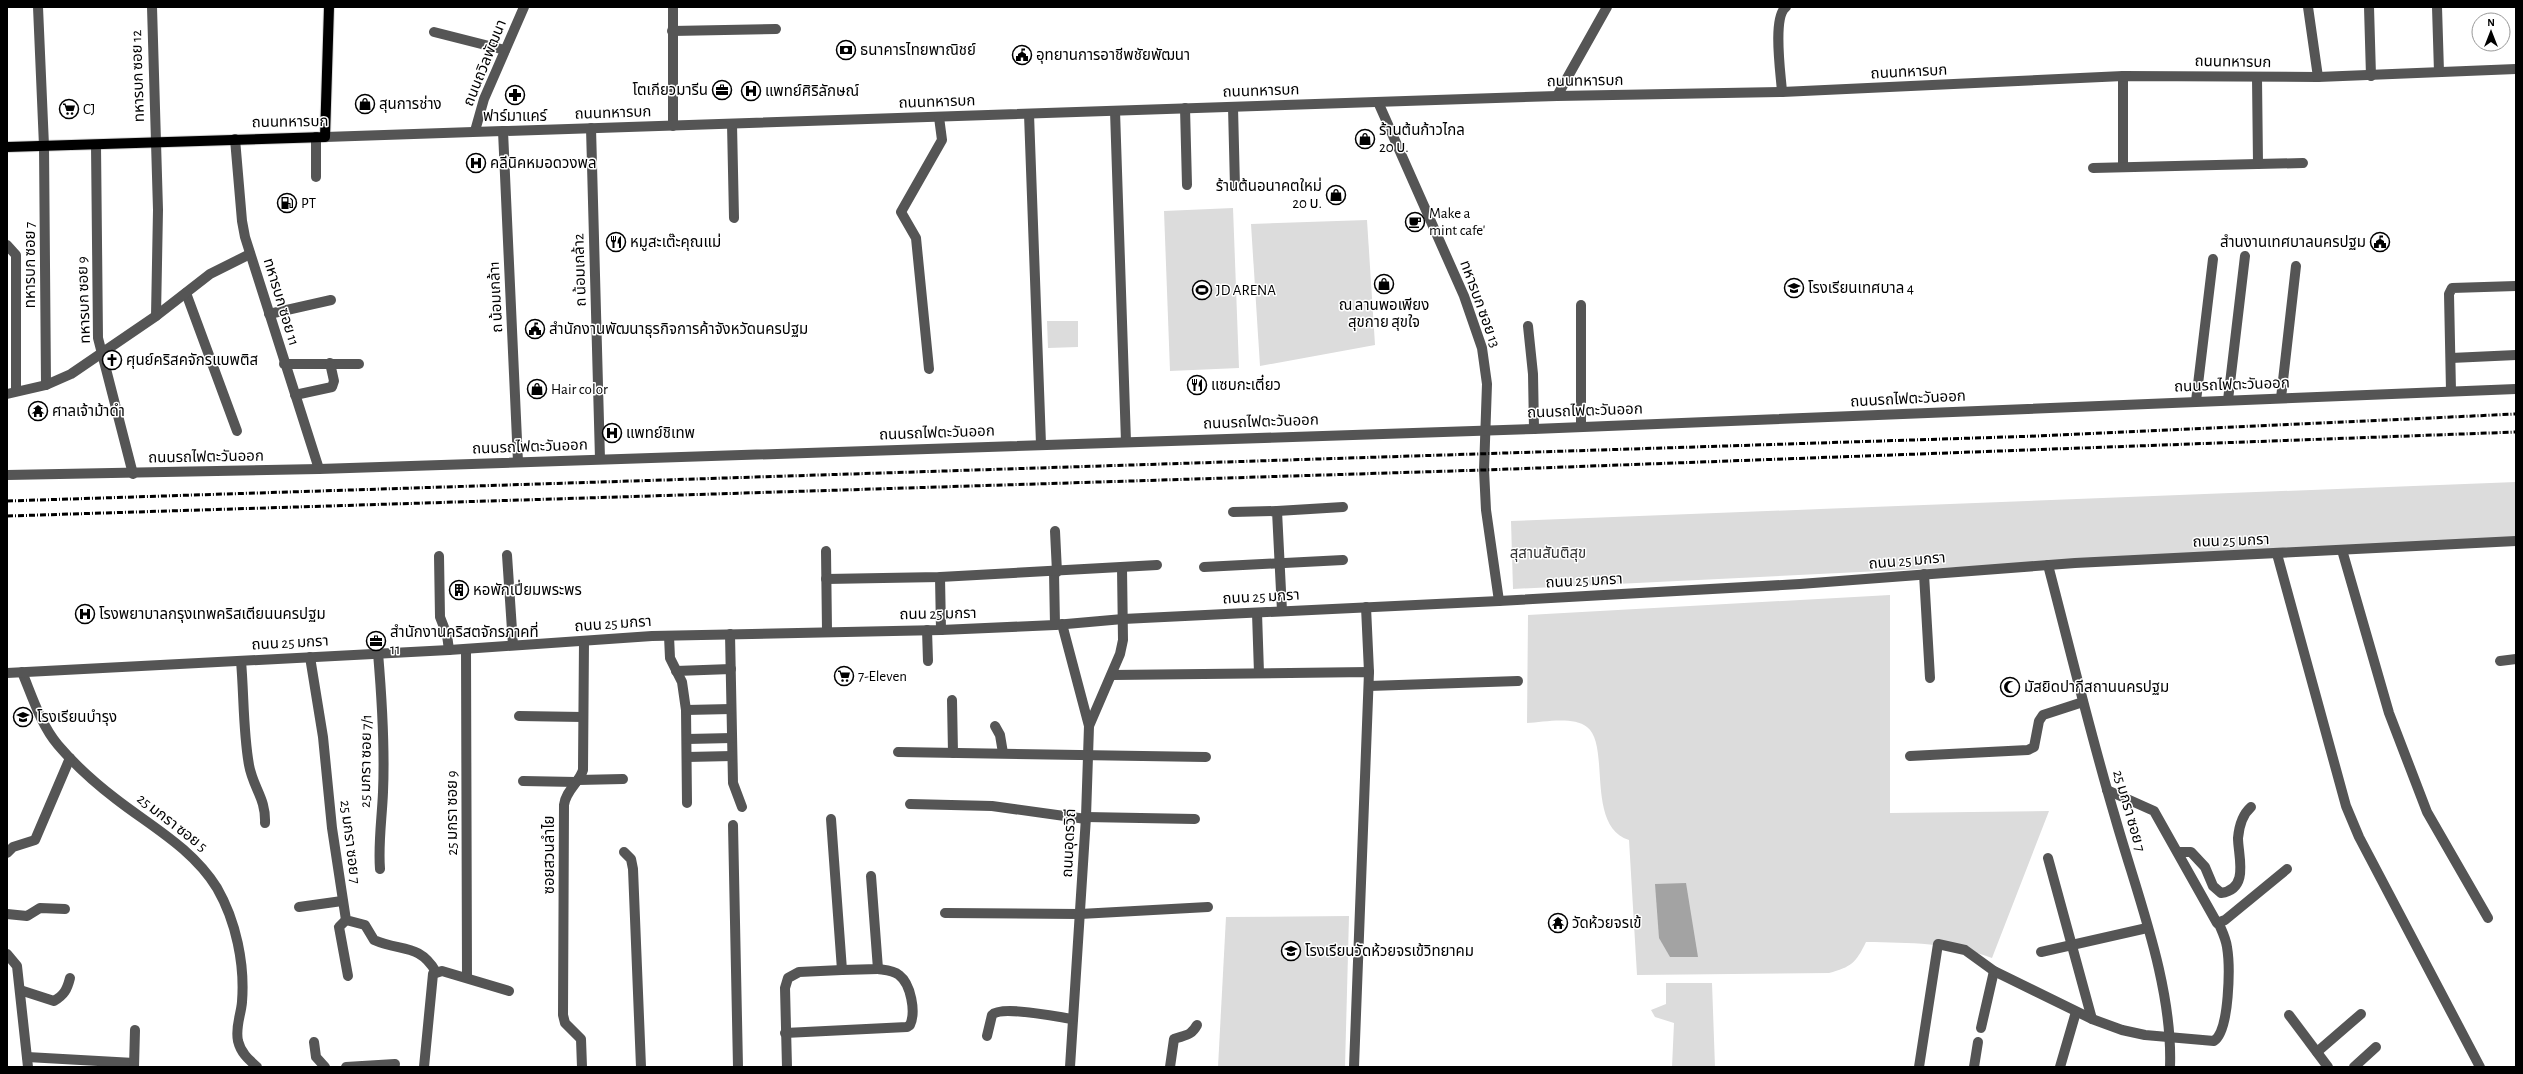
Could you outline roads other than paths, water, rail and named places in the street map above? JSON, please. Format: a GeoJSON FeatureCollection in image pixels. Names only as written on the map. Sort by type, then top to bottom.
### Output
{"type":"FeatureCollection","features":[{"type":"Feature","properties":{"kind":"main road"},"geometry":{"type":"LineString","coordinates":[[320,137],[329,7]]}},
{"type":"Feature","properties":{"kind":"main road","name":"ถนนทหารบก"},"geometry":{"type":"LineString","coordinates":[[7,147],[156,144],[235,139],[320,137]]}},
{"type":"Feature","properties":{"kind":"street","name":"ทหารบก ซอย 7"},"geometry":{"type":"LineString","coordinates":[[38,7],[44,146],[46,385]]}},
{"type":"Feature","properties":{"kind":"street","name":"ทหารบก ซอย 12"},"geometry":{"type":"LineString","coordinates":[[152,7],[158,210],[156,316]]}},
{"type":"Feature","properties":{"kind":"street","name":"ถนนถวิลพัฒนา"},"geometry":{"type":"LineString","coordinates":[[475,131],[484,99],[524,7]]}},
{"type":"Feature","properties":{"kind":"street"},"geometry":{"type":"LineString","coordinates":[[673,7],[673,126]]}},
{"type":"Feature","properties":{"kind":"street"},"geometry":{"type":"LineString","coordinates":[[1557,96],[1607,7]]}},
{"type":"Feature","properties":{"kind":"street"},"geometry":{"type":"LineString","coordinates":[[1782,92],[1778,28],[1780,16],[1786,7]]}},
{"type":"Feature","properties":{"kind":"street"},"geometry":{"type":"LineString","coordinates":[[2308,7],[2318,78]]}},
{"type":"Feature","properties":{"kind":"street"},"geometry":{"type":"LineString","coordinates":[[2368,7],[2370,76]]}},
{"type":"Feature","properties":{"kind":"street"},"geometry":{"type":"LineString","coordinates":[[2437,7],[2439,72]]}},
{"type":"Feature","properties":{"kind":"street"},"geometry":{"type":"LineString","coordinates":[[672,31],[776,29]]}},
{"type":"Feature","properties":{"kind":"street"},"geometry":{"type":"LineString","coordinates":[[434,32],[505,50]]}},
{"type":"Feature","properties":{"kind":"street","name":"ถนนทหารบก"},"geometry":{"type":"LineString","coordinates":[[320,137],[1557,96],[1782,92],[2123,76],[2318,78],[2516,69]]}},
{"type":"Feature","properties":{"kind":"street"},"geometry":{"type":"LineString","coordinates":[[2123,76],[2123,167]]}},
{"type":"Feature","properties":{"kind":"street"},"geometry":{"type":"LineString","coordinates":[[2257,78],[2258,164]]}},
{"type":"Feature","properties":{"kind":"street","name":"ทหารบก ซอย 13"},"geometry":{"type":"LineString","coordinates":[[1378,102],[1464,296],[1482,348],[1487,384],[1485,430],[1486,510],[1499,601]]}},
{"type":"Feature","properties":{"kind":"street"},"geometry":{"type":"LineString","coordinates":[[1233,107],[1235,187]]}},
{"type":"Feature","properties":{"kind":"street"},"geometry":{"type":"LineString","coordinates":[[1185,108],[1187,185]]}},
{"type":"Feature","properties":{"kind":"street"},"geometry":{"type":"LineString","coordinates":[[1115,111],[1126,442]]}},
{"type":"Feature","properties":{"kind":"street"},"geometry":{"type":"LineString","coordinates":[[1030,114],[1041,444]]}},
{"type":"Feature","properties":{"kind":"street"},"geometry":{"type":"LineString","coordinates":[[930,369],[916,238],[901,212],[942,140],[939,117]]}},
{"type":"Feature","properties":{"kind":"street"},"geometry":{"type":"LineString","coordinates":[[732,124],[734,218]]}},
{"type":"Feature","properties":{"kind":"street","name":"ถ น้อมเกล้า2"},"geometry":{"type":"LineString","coordinates":[[591,128],[600,459]]}},
{"type":"Feature","properties":{"kind":"street","name":"ถ น้อมเกล้า1"},"geometry":{"type":"LineString","coordinates":[[503,131],[518,462]]}},
{"type":"Feature","properties":{"kind":"street"},"geometry":{"type":"LineString","coordinates":[[316,177],[320,137]]}},
{"type":"Feature","properties":{"kind":"street","name":"ทหารบก ซอย 11"},"geometry":{"type":"LineString","coordinates":[[235,139],[242,221],[250,254],[319,470]]}},
{"type":"Feature","properties":{"kind":"street","name":"ทหารบก ซอย 9"},"geometry":{"type":"LineString","coordinates":[[96,145],[98,338],[132,474]]}},
{"type":"Feature","properties":{"kind":"street"},"geometry":{"type":"LineString","coordinates":[[2094,168],[2303,163]]}},
{"type":"Feature","properties":{"kind":"street"},"geometry":{"type":"LineString","coordinates":[[7,246],[16,255],[12,393],[46,385],[71,374],[102,351],[156,316],[210,274],[250,254]]}},
{"type":"Feature","properties":{"kind":"street"},"geometry":{"type":"LineString","coordinates":[[2228,400],[2245,256]]}},
{"type":"Feature","properties":{"kind":"street"},"geometry":{"type":"LineString","coordinates":[[2196,401],[2213,259]]}},
{"type":"Feature","properties":{"kind":"street"},"geometry":{"type":"LineString","coordinates":[[2281,398],[2296,266]]}},
{"type":"Feature","properties":{"kind":"street"},"geometry":{"type":"LineString","coordinates":[[2451,391],[2449,294],[2452,288],[2516,286]]}},
{"type":"Feature","properties":{"kind":"street"},"geometry":{"type":"LineString","coordinates":[[186,293],[236,430]]}},
{"type":"Feature","properties":{"kind":"street"},"geometry":{"type":"LineString","coordinates":[[269,314],[331,300]]}},
{"type":"Feature","properties":{"kind":"street"},"geometry":{"type":"LineString","coordinates":[[1580,427],[1581,305]]}},
{"type":"Feature","properties":{"kind":"street"},"geometry":{"type":"LineString","coordinates":[[1528,326],[1533,374],[1534,429]]}},
{"type":"Feature","properties":{"kind":"street"},"geometry":{"type":"LineString","coordinates":[[2451,358],[2516,355]]}},
{"type":"Feature","properties":{"kind":"street"},"geometry":{"type":"LineString","coordinates":[[295,395],[332,387],[334,381],[330,363]]}},
{"type":"Feature","properties":{"kind":"street"},"geometry":{"type":"LineString","coordinates":[[284,364],[359,364]]}},
{"type":"Feature","properties":{"kind":"street","name":"ถนนรถไฟตะวันออก"},"geometry":{"type":"LineString","coordinates":[[7,476],[319,470],[1041,444],[1534,429],[2516,389]]}},
{"type":"Feature","properties":{"kind":"street"},"geometry":{"type":"LineString","coordinates":[[1233,512],[1343,507]]}},
{"type":"Feature","properties":{"kind":"street"},"geometry":{"type":"LineString","coordinates":[[1277,511],[1282,611]]}},
{"type":"Feature","properties":{"kind":"street","name":"ถนนอุดรวิถี"},"geometry":{"type":"LineString","coordinates":[[1055,531],[1058,624],[1089,726],[1086,818],[1070,1067]]}},
{"type":"Feature","properties":{"kind":"street","name":"ถนน 25 มกรา"},"geometry":{"type":"LineString","coordinates":[[7,673],[378,654],[669,636],[827,630],[941,630],[1123,619],[1499,601],[1800,584],[2048,564],[2278,554],[2516,541]]}},
{"type":"Feature","properties":{"kind":"street"},"geometry":{"type":"LineString","coordinates":[[2342,550],[2389,713],[2427,812],[2488,918]]}},
{"type":"Feature","properties":{"kind":"street"},"geometry":{"type":"LineString","coordinates":[[826,551],[827,630]]}},
{"type":"Feature","properties":{"kind":"street"},"geometry":{"type":"LineString","coordinates":[[2278,554],[2346,806],[2359,837],[2480,1067]]}},
{"type":"Feature","properties":{"kind":"street"},"geometry":{"type":"LineString","coordinates":[[507,555],[513,646]]}},
{"type":"Feature","properties":{"kind":"street"},"geometry":{"type":"LineString","coordinates":[[439,556],[440,617],[447,635],[449,650]]}},
{"type":"Feature","properties":{"kind":"street"},"geometry":{"type":"LineString","coordinates":[[1204,567],[1343,560]]}},
{"type":"Feature","properties":{"kind":"street","name":"25 มกรา ซอย 7"},"geometry":{"type":"LineString","coordinates":[[2048,564],[2083,702],[2147,928],[2171,1037],[2170,1067]]}},
{"type":"Feature","properties":{"kind":"street"},"geometry":{"type":"LineString","coordinates":[[826,579],[940,577],[1056,572],[1157,565]]}},
{"type":"Feature","properties":{"kind":"street"},"geometry":{"type":"LineString","coordinates":[[1089,726],[1104,688],[1112,675],[1120,654],[1123,619],[1122,568]]}},
{"type":"Feature","properties":{"kind":"street"},"geometry":{"type":"LineString","coordinates":[[1924,574],[1930,678]]}},
{"type":"Feature","properties":{"kind":"street"},"geometry":{"type":"LineString","coordinates":[[940,577],[941,630]]}},
{"type":"Feature","properties":{"kind":"street"},"geometry":{"type":"LineString","coordinates":[[1354,1067],[1369,686],[1366,607]]}},
{"type":"Feature","properties":{"kind":"street"},"geometry":{"type":"LineString","coordinates":[[1257,613],[1259,673]]}},
{"type":"Feature","properties":{"kind":"street"},"geometry":{"type":"LineString","coordinates":[[927,630],[928,662]]}},
{"type":"Feature","properties":{"kind":"street"},"geometry":{"type":"LineString","coordinates":[[730,634],[733,783],[742,806]]}},
{"type":"Feature","properties":{"kind":"street"},"geometry":{"type":"LineString","coordinates":[[669,636],[670,658],[682,682],[686,710],[687,804]]}},
{"type":"Feature","properties":{"kind":"street","name":"ซอยสวนลำไย"},"geometry":{"type":"LineString","coordinates":[[582,1067],[581,1039],[565,1022],[563,1015],[564,805],[567,794],[583,770],[584,641]]}},
{"type":"Feature","properties":{"kind":"street","name":"25 มกรา ซอย 9"},"geometry":{"type":"LineString","coordinates":[[466,649],[467,977]]}},
{"type":"Feature","properties":{"kind":"street","name":"25 มกรา ซอย 7/1"},"geometry":{"type":"LineString","coordinates":[[378,654],[383,740],[383,793],[379,838],[380,869]]}},
{"type":"Feature","properties":{"kind":"street","name":"25 มกรา ซอย 7"},"geometry":{"type":"LineString","coordinates":[[310,657],[323,738],[342,901],[346,920]]}},
{"type":"Feature","properties":{"kind":"street"},"geometry":{"type":"LineString","coordinates":[[2500,661],[2516,659]]}},
{"type":"Feature","properties":{"kind":"street"},"geometry":{"type":"LineString","coordinates":[[241,661],[248,763],[254,785],[265,805],[265,822]]}},
{"type":"Feature","properties":{"kind":"street"},"geometry":{"type":"LineString","coordinates":[[676,671],[731,670]]}},
{"type":"Feature","properties":{"kind":"street","name":"25 มกรา ซอย 5"},"geometry":{"type":"LineString","coordinates":[[22,672],[48,730],[57,744],[70,758],[116,799],[168,835],[200,864],[217,889],[238,942],[242,1002],[236,1029],[238,1040],[244,1055],[257,1067]]}},
{"type":"Feature","properties":{"kind":"street"},"geometry":{"type":"LineString","coordinates":[[1112,675],[1369,672]]}},
{"type":"Feature","properties":{"kind":"street"},"geometry":{"type":"LineString","coordinates":[[1369,686],[1518,681]]}},
{"type":"Feature","properties":{"kind":"street"},"geometry":{"type":"LineString","coordinates":[[952,700],[953,753]]}},
{"type":"Feature","properties":{"kind":"street"},"geometry":{"type":"LineString","coordinates":[[1910,756],[2028,750],[2034,747],[2039,721],[2043,715],[2083,702]]}},
{"type":"Feature","properties":{"kind":"street"},"geometry":{"type":"LineString","coordinates":[[686,710],[731,709]]}},
{"type":"Feature","properties":{"kind":"street"},"geometry":{"type":"LineString","coordinates":[[519,716],[583,717]]}},
{"type":"Feature","properties":{"kind":"street"},"geometry":{"type":"LineString","coordinates":[[994,726],[1000,735],[1003,753]]}},
{"type":"Feature","properties":{"kind":"street"},"geometry":{"type":"LineString","coordinates":[[686,739],[732,738]]}},
{"type":"Feature","properties":{"kind":"street"},"geometry":{"type":"LineString","coordinates":[[898,752],[1206,757]]}},
{"type":"Feature","properties":{"kind":"street"},"geometry":{"type":"LineString","coordinates":[[686,756],[732,756]]}},
{"type":"Feature","properties":{"kind":"street"},"geometry":{"type":"LineString","coordinates":[[7,853],[13,847],[36,840],[70,758]]}},
{"type":"Feature","properties":{"kind":"street"},"geometry":{"type":"LineString","coordinates":[[523,780],[577,781],[623,779]]}},
{"type":"Feature","properties":{"kind":"street"},"geometry":{"type":"LineString","coordinates":[[1919,1067],[1938,944],[1965,950],[1975,955],[1994,971],[2092,1019],[2145,1035],[2214,1041],[2218,1038],[2227,999],[2227,949],[2219,924],[2211,915],[2178,852],[2154,811],[2107,790]]}},
{"type":"Feature","properties":{"kind":"street"},"geometry":{"type":"LineString","coordinates":[[910,804],[992,806],[1086,818],[1195,819]]}},
{"type":"Feature","properties":{"kind":"street"},"geometry":{"type":"LineString","coordinates":[[2178,852],[2191,852],[2205,867],[2217,890],[2221,893],[2232,889],[2239,880],[2242,870],[2238,836],[2245,812],[2250,806]]}},
{"type":"Feature","properties":{"kind":"street"},"geometry":{"type":"LineString","coordinates":[[830,819],[842,970]]}},
{"type":"Feature","properties":{"kind":"street"},"geometry":{"type":"LineString","coordinates":[[733,825],[738,1067]]}},
{"type":"Feature","properties":{"kind":"street"},"geometry":{"type":"LineString","coordinates":[[624,852],[631,859],[633,869],[642,1067]]}},
{"type":"Feature","properties":{"kind":"street"},"geometry":{"type":"LineString","coordinates":[[2048,858],[2092,1019]]}},
{"type":"Feature","properties":{"kind":"street"},"geometry":{"type":"LineString","coordinates":[[2219,924],[2287,869]]}},
{"type":"Feature","properties":{"kind":"street"},"geometry":{"type":"LineString","coordinates":[[870,876],[878,969]]}},
{"type":"Feature","properties":{"kind":"street"},"geometry":{"type":"LineString","coordinates":[[299,907],[342,901]]}},
{"type":"Feature","properties":{"kind":"street"},"geometry":{"type":"LineString","coordinates":[[946,913],[1080,914],[1208,907]]}},
{"type":"Feature","properties":{"kind":"street"},"geometry":{"type":"LineString","coordinates":[[7,914],[27,916],[40,908],[65,909]]}},
{"type":"Feature","properties":{"kind":"street"},"geometry":{"type":"LineString","coordinates":[[348,976],[339,927],[346,920],[365,925],[374,940],[418,952],[427,957],[436,972],[467,977],[509,991]]}},
{"type":"Feature","properties":{"kind":"street"},"geometry":{"type":"LineString","coordinates":[[2041,952],[2147,928]]}},
{"type":"Feature","properties":{"kind":"street"},"geometry":{"type":"LineString","coordinates":[[7,954],[17,966],[28,1067]]}},
{"type":"Feature","properties":{"kind":"street"},"geometry":{"type":"LineString","coordinates":[[785,1033],[907,1027],[910,1025],[913,1010],[904,981],[899,974],[878,969],[798,972],[788,978],[786,988],[785,1033],[787,1067]]}},
{"type":"Feature","properties":{"kind":"street"},"geometry":{"type":"LineString","coordinates":[[1981,1028],[1994,971]]}},
{"type":"Feature","properties":{"kind":"street"},"geometry":{"type":"LineString","coordinates":[[424,1067],[431,979],[436,972]]}},
{"type":"Feature","properties":{"kind":"street"},"geometry":{"type":"LineString","coordinates":[[20,990],[54,1001],[62,996],[68,989],[70,978]]}},
{"type":"Feature","properties":{"kind":"street"},"geometry":{"type":"LineString","coordinates":[[986,1036],[992,1015],[998,1012],[1030,1013],[1073,1019]]}},
{"type":"Feature","properties":{"kind":"street"},"geometry":{"type":"LineString","coordinates":[[2060,1067],[2076,1012]]}},
{"type":"Feature","properties":{"kind":"street"},"geometry":{"type":"LineString","coordinates":[[2317,1052],[2361,1014]]}},
{"type":"Feature","properties":{"kind":"street"},"geometry":{"type":"LineString","coordinates":[[2289,1015],[2328,1067]]}},
{"type":"Feature","properties":{"kind":"street"},"geometry":{"type":"LineString","coordinates":[[1170,1067],[1174,1039],[1188,1036],[1193,1032],[1197,1024]]}},
{"type":"Feature","properties":{"kind":"street"},"geometry":{"type":"LineString","coordinates":[[27,1056],[134,1065],[135,1030]]}},
{"type":"Feature","properties":{"kind":"street"},"geometry":{"type":"LineString","coordinates":[[314,1042],[316,1057],[325,1067]]}},
{"type":"Feature","properties":{"kind":"street"},"geometry":{"type":"LineString","coordinates":[[1974,1067],[1978,1042]]}},
{"type":"Feature","properties":{"kind":"street"},"geometry":{"type":"LineString","coordinates":[[2354,1067],[2376,1047]]}},
{"type":"Feature","properties":{"kind":"street"},"geometry":{"type":"LineString","coordinates":[[346,1067],[395,1064]]}},
{"type":"Feature","properties":{"kind":"railway"},"geometry":{"type":"LineString","coordinates":[[7,501],[2037,436],[2516,414]]}},
{"type":"Feature","properties":{"kind":"railway"},"geometry":{"type":"LineString","coordinates":[[7,516],[1484,470],[2516,432]]}},
{"type":"Feature","properties":{"kind":"place","name":"ธนาคารไทยพาณิชย์"},"geometry":{"type":"Point","coordinates":[846,50]}},
{"type":"Feature","properties":{"kind":"place","name":"อุทยานการอาชีพชัยพัฒนา"},"geometry":{"type":"Point","coordinates":[1022,55]}},
{"type":"Feature","properties":{"kind":"place","name":"โตเกียวมารีน"},"geometry":{"type":"Point","coordinates":[722,90]}},
{"type":"Feature","properties":{"kind":"place","name":"แพทย์ศิริลักษณ์"},"geometry":{"type":"Point","coordinates":[751,91]}},
{"type":"Feature","properties":{"kind":"place","name":"ฟาร์มาแคร์"},"geometry":{"type":"Point","coordinates":[515,95]}},
{"type":"Feature","properties":{"kind":"place","name":"สุนการช่าง"},"geometry":{"type":"Point","coordinates":[365,104]}},
{"type":"Feature","properties":{"kind":"place","name":"CJ"},"geometry":{"type":"Point","coordinates":[69,109]}},
{"type":"Feature","properties":{"kind":"place","name":"ร้านต้นก้าวไกล 20 บ."},"geometry":{"type":"Point","coordinates":[1365,139]}},
{"type":"Feature","properties":{"kind":"place","name":"คลีนิคหมอดวงพล"},"geometry":{"type":"Point","coordinates":[476,163]}},
{"type":"Feature","properties":{"kind":"place","name":"ร้านต้นอนาคตใหม่ 20 บ."},"geometry":{"type":"Point","coordinates":[1336,195]}},
{"type":"Feature","properties":{"kind":"place","name":"PT"},"geometry":{"type":"Point","coordinates":[287,203]}},
{"type":"Feature","properties":{"kind":"place","name":"Make a mint cafe'"},"geometry":{"type":"Point","coordinates":[1415,222]}},
{"type":"Feature","properties":{"kind":"place","name":"หมูสะเต๊ะคุณแม่"},"geometry":{"type":"Point","coordinates":[616,242]}},
{"type":"Feature","properties":{"kind":"place","name":"สำนงานเทศบาลนครปฐม"},"geometry":{"type":"Point","coordinates":[2380,242]}},
{"type":"Feature","properties":{"kind":"place","name":"ณ ลานพอเพียง สุขกาย สุขใจ"},"geometry":{"type":"Point","coordinates":[1384,284]}},
{"type":"Feature","properties":{"kind":"place","name":"โรงเรียนเทศบาล 4"},"geometry":{"type":"Point","coordinates":[1794,288]}},
{"type":"Feature","properties":{"kind":"place","name":"JD ARENA"},"geometry":{"type":"Point","coordinates":[1202,290]}},
{"type":"Feature","properties":{"kind":"place","name":"สำนักงานพัฒนาธุรกิจการค้าจังหวัดนครปฐม"},"geometry":{"type":"Point","coordinates":[535,329]}},
{"type":"Feature","properties":{"kind":"place","name":"ศุนย์คริสคจักรแบพติส"},"geometry":{"type":"Point","coordinates":[112,360]}},
{"type":"Feature","properties":{"kind":"place","name":"แซบกะเตี๋ยว"},"geometry":{"type":"Point","coordinates":[1197,385]}},
{"type":"Feature","properties":{"kind":"place","name":"Hair color"},"geometry":{"type":"Point","coordinates":[537,389]}},
{"type":"Feature","properties":{"kind":"place","name":"ศาลเจ้าม้าดำ"},"geometry":{"type":"Point","coordinates":[38,411]}},
{"type":"Feature","properties":{"kind":"place","name":"แพทย์ชิเทพ"},"geometry":{"type":"Point","coordinates":[612,433]}},
{"type":"Feature","properties":{"kind":"place","name":"หอพักเปี่ยมพระพร"},"geometry":{"type":"Point","coordinates":[459,590]}},
{"type":"Feature","properties":{"kind":"place","name":"โรงพยาบาลกรุงเทพคริสเตียนนครปฐม"},"geometry":{"type":"Point","coordinates":[85,614]}},
{"type":"Feature","properties":{"kind":"place","name":"สำนักงานคริสตจักรภาคที่ 11"},"geometry":{"type":"Point","coordinates":[376,641]}},
{"type":"Feature","properties":{"kind":"place","name":"7-Eleven"},"geometry":{"type":"Point","coordinates":[844,676]}},
{"type":"Feature","properties":{"kind":"place","name":"มัสยิดปากีสถานนครปฐม"},"geometry":{"type":"Point","coordinates":[2010,687]}},
{"type":"Feature","properties":{"kind":"place","name":"โรงเรียนบำรุง"},"geometry":{"type":"Point","coordinates":[23,717]}},
{"type":"Feature","properties":{"kind":"place","name":"วัดห้วยจรเข้"},"geometry":{"type":"Point","coordinates":[1558,923]}},
{"type":"Feature","properties":{"kind":"place","name":"โรงเรียนวัดห้วยจรเข้วิทยาคม"},"geometry":{"type":"Point","coordinates":[1291,951]}},
{"type":"Feature","properties":{"kind":"park label","name":"สุสานสันติสุข"},"geometry":{"type":"Point","coordinates":[1548,553]}}]}
